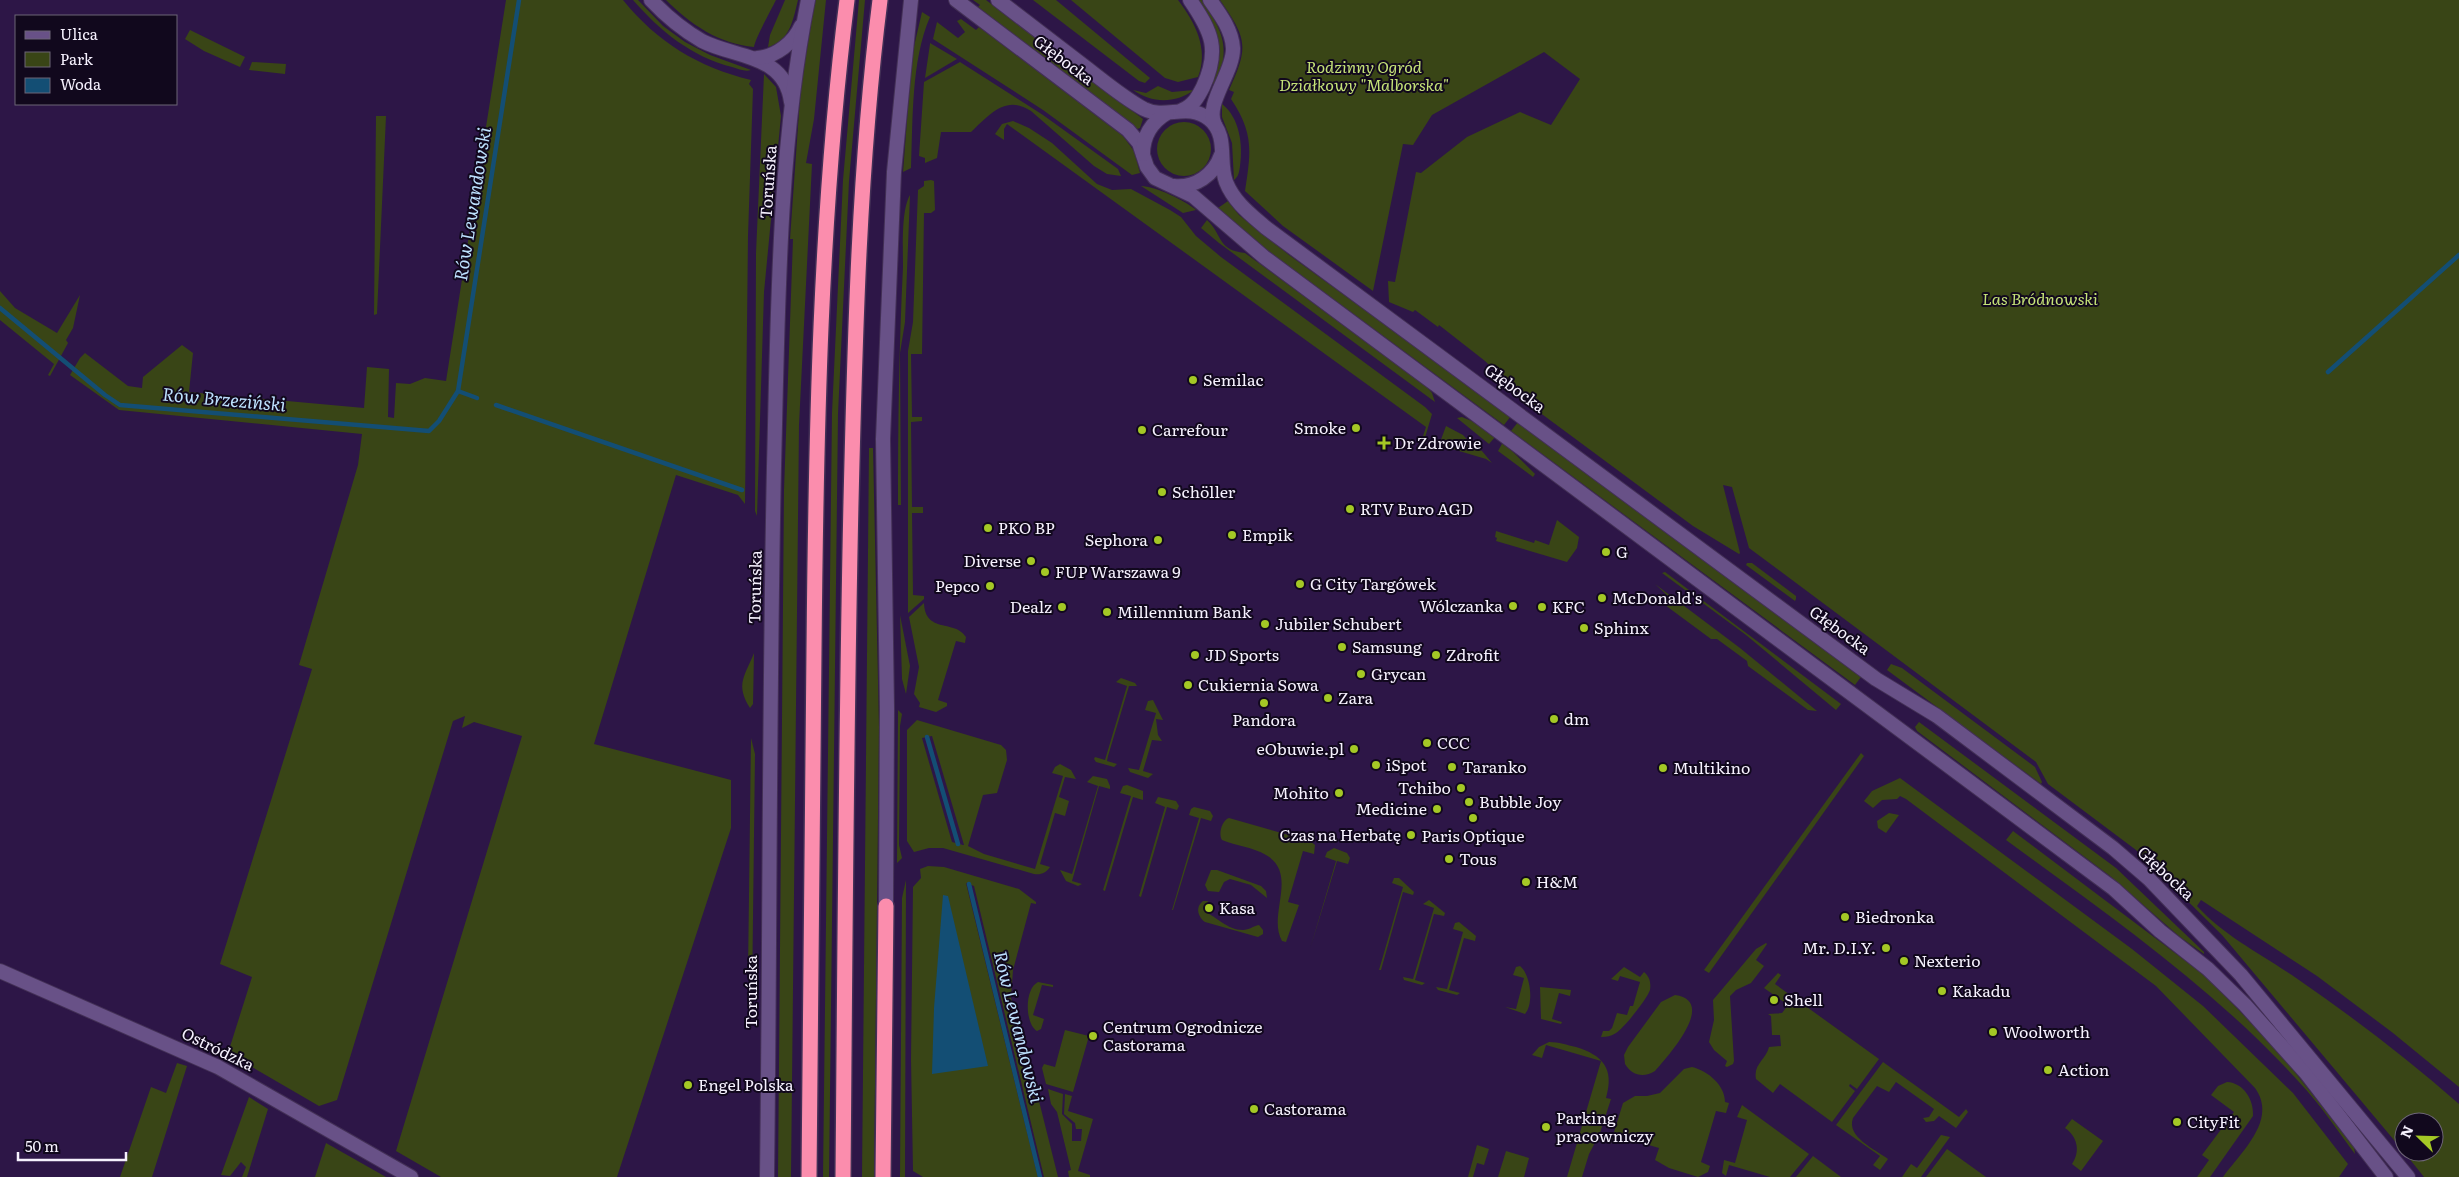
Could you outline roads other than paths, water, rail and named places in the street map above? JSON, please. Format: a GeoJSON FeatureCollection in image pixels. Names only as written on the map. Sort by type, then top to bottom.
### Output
{"type":"FeatureCollection","features":[{"type":"Feature","properties":{"kind":"highway"},"geometry":{"type":"LineString","coordinates":[[809,1177],[816,498],[821,326],[830,180],[846,0]]}},
{"type":"Feature","properties":{"kind":"highway"},"geometry":{"type":"LineString","coordinates":[[843,1177],[849,601],[855,320],[862,183],[880,0]]}},
{"type":"Feature","properties":{"kind":"highway"},"geometry":{"type":"LineString","coordinates":[[883,1177],[886,906]]}},
{"type":"Feature","properties":{"kind":"street"},"geometry":{"type":"LineString","coordinates":[[652,0],[673,21],[702,40],[723,50],[758,58],[781,79],[789,94],[791,108]]}},
{"type":"Feature","properties":{"kind":"street","name":"Toruńska"},"geometry":{"type":"LineString","coordinates":[[767,1177],[773,561],[778,296],[791,108],[808,0]]}},
{"type":"Feature","properties":{"kind":"street"},"geometry":{"type":"LineString","coordinates":[[886,906],[886,656],[883,439],[894,172],[910,0]]}},
{"type":"Feature","properties":{"kind":"street","name":"Głębocka"},"geometry":{"type":"LineString","coordinates":[[998,0],[1132,101],[1153,113],[1182,110],[1201,114],[1215,125],[1221,136],[1224,177],[1234,197],[1248,212],[1279,238],[1519,413],[1869,673],[1937,716],[2132,864],[2188,918],[2241,975],[2408,1177]]}},
{"type":"Feature","properties":{"kind":"street"},"geometry":{"type":"LineString","coordinates":[[1182,110],[1191,105],[1201,91],[1213,58],[1212,40],[1190,0]]}},
{"type":"Feature","properties":{"kind":"street"},"geometry":{"type":"LineString","coordinates":[[1210,0],[1230,33],[1233,50],[1229,68],[1213,108],[1212,119],[1215,125]]}},
{"type":"Feature","properties":{"kind":"street","name":"Głębocka"},"geometry":{"type":"LineString","coordinates":[[957,1],[1121,124],[1136,139],[1152,175],[1164,184],[1174,186],[1193,196],[1264,257],[2114,889],[2160,931],[2208,969],[2245,1004],[2306,1073],[2386,1177]]}},
{"type":"Feature","properties":{"kind":"street"},"geometry":{"type":"LineString","coordinates":[[758,58],[774,53],[790,42],[799,31],[804,20]]}},
{"type":"Feature","properties":{"kind":"street"},"geometry":{"type":"LineString","coordinates":[[1143,155],[1148,132],[1167,113]]}},
{"type":"Feature","properties":{"kind":"street"},"geometry":{"type":"LineString","coordinates":[[1174,186],[1188,186],[1204,178],[1217,164],[1222,152]]}},
{"type":"Feature","properties":{"kind":"street","name":"Ostródzka"},"geometry":{"type":"LineString","coordinates":[[0,972],[218,1067],[411,1177]]}},
{"type":"Feature","properties":{"kind":"water"},"geometry":{"type":"Polygon","coordinates":[[[943,895],[948,896],[988,1066],[932,1074],[934,1008],[943,895]]]}},
{"type":"Feature","properties":{"kind":"waterway","name":"Rów Brzeziński"},"geometry":{"type":"LineString","coordinates":[[0,308],[105,395],[120,405],[429,431],[439,421],[458,391],[519,0]]}},
{"type":"Feature","properties":{"kind":"waterway"},"geometry":{"type":"LineString","coordinates":[[2328,372],[2459,255]]}},
{"type":"Feature","properties":{"kind":"waterway","name":"Rów Lewandowski"},"geometry":{"type":"LineString","coordinates":[[458,391],[477,398]]}},
{"type":"Feature","properties":{"kind":"waterway","name":"Rów Lewandowski"},"geometry":{"type":"LineString","coordinates":[[496,405],[742,490]]}},
{"type":"Feature","properties":{"kind":"waterway","name":"Rów Lewandowski"},"geometry":{"type":"LineString","coordinates":[[927,737],[958,844]]}},
{"type":"Feature","properties":{"kind":"waterway","name":"Rów Lewandowski"},"geometry":{"type":"LineString","coordinates":[[969,884],[1040,1177]]}},
{"type":"Feature","properties":{"kind":"place","name":"Semilac"},"geometry":{"type":"Point","coordinates":[1193,380]}},
{"type":"Feature","properties":{"kind":"place","name":"Smoke"},"geometry":{"type":"Point","coordinates":[1356,428]}},
{"type":"Feature","properties":{"kind":"place","name":"Carrefour"},"geometry":{"type":"Point","coordinates":[1142,430]}},
{"type":"Feature","properties":{"kind":"place","name":"Dr Zdrowie"},"geometry":{"type":"Point","coordinates":[1384,443]}},
{"type":"Feature","properties":{"kind":"place","name":"Schöller"},"geometry":{"type":"Point","coordinates":[1162,492]}},
{"type":"Feature","properties":{"kind":"place","name":"RTV Euro AGD"},"geometry":{"type":"Point","coordinates":[1350,509]}},
{"type":"Feature","properties":{"kind":"place","name":"PKO BP"},"geometry":{"type":"Point","coordinates":[988,528]}},
{"type":"Feature","properties":{"kind":"place","name":"Empik"},"geometry":{"type":"Point","coordinates":[1232,535]}},
{"type":"Feature","properties":{"kind":"place","name":"Sephora"},"geometry":{"type":"Point","coordinates":[1158,540]}},
{"type":"Feature","properties":{"kind":"place","name":"G"},"geometry":{"type":"Point","coordinates":[1606,552]}},
{"type":"Feature","properties":{"kind":"place","name":"Diverse"},"geometry":{"type":"Point","coordinates":[1031,561]}},
{"type":"Feature","properties":{"kind":"place","name":"FUP Warszawa 9"},"geometry":{"type":"Point","coordinates":[1045,572]}},
{"type":"Feature","properties":{"kind":"place","name":"G City Targówek"},"geometry":{"type":"Point","coordinates":[1300,584]}},
{"type":"Feature","properties":{"kind":"place","name":"Pepco"},"geometry":{"type":"Point","coordinates":[990,586]}},
{"type":"Feature","properties":{"kind":"place","name":"McDonald's"},"geometry":{"type":"Point","coordinates":[1602,598]}},
{"type":"Feature","properties":{"kind":"place","name":"Wólczanka"},"geometry":{"type":"Point","coordinates":[1513,606]}},
{"type":"Feature","properties":{"kind":"place","name":"Dealz"},"geometry":{"type":"Point","coordinates":[1062,607]}},
{"type":"Feature","properties":{"kind":"place","name":"KFC"},"geometry":{"type":"Point","coordinates":[1542,607]}},
{"type":"Feature","properties":{"kind":"place","name":"Millennium Bank"},"geometry":{"type":"Point","coordinates":[1107,612]}},
{"type":"Feature","properties":{"kind":"place","name":"Jubiler Schubert"},"geometry":{"type":"Point","coordinates":[1265,624]}},
{"type":"Feature","properties":{"kind":"place","name":"Sphinx"},"geometry":{"type":"Point","coordinates":[1584,628]}},
{"type":"Feature","properties":{"kind":"place","name":"Samsung"},"geometry":{"type":"Point","coordinates":[1342,647]}},
{"type":"Feature","properties":{"kind":"place","name":"JD Sports"},"geometry":{"type":"Point","coordinates":[1195,655]}},
{"type":"Feature","properties":{"kind":"place","name":"Zdrofit"},"geometry":{"type":"Point","coordinates":[1436,655]}},
{"type":"Feature","properties":{"kind":"place","name":"Grycan"},"geometry":{"type":"Point","coordinates":[1361,674]}},
{"type":"Feature","properties":{"kind":"place","name":"Cukiernia Sowa"},"geometry":{"type":"Point","coordinates":[1188,685]}},
{"type":"Feature","properties":{"kind":"place","name":"Zara"},"geometry":{"type":"Point","coordinates":[1328,698]}},
{"type":"Feature","properties":{"kind":"place","name":"Pandora"},"geometry":{"type":"Point","coordinates":[1264,703]}},
{"type":"Feature","properties":{"kind":"place","name":"dm"},"geometry":{"type":"Point","coordinates":[1554,719]}},
{"type":"Feature","properties":{"kind":"place","name":"CCC"},"geometry":{"type":"Point","coordinates":[1427,743]}},
{"type":"Feature","properties":{"kind":"place","name":"eObuwie.pl"},"geometry":{"type":"Point","coordinates":[1354,749]}},
{"type":"Feature","properties":{"kind":"place","name":"iSpot"},"geometry":{"type":"Point","coordinates":[1376,765]}},
{"type":"Feature","properties":{"kind":"place","name":"Taranko"},"geometry":{"type":"Point","coordinates":[1452,767]}},
{"type":"Feature","properties":{"kind":"place","name":"Multikino"},"geometry":{"type":"Point","coordinates":[1663,768]}},
{"type":"Feature","properties":{"kind":"place","name":"Tchibo"},"geometry":{"type":"Point","coordinates":[1461,788]}},
{"type":"Feature","properties":{"kind":"place","name":"Mohito"},"geometry":{"type":"Point","coordinates":[1339,793]}},
{"type":"Feature","properties":{"kind":"place","name":"Bubble Joy"},"geometry":{"type":"Point","coordinates":[1469,802]}},
{"type":"Feature","properties":{"kind":"place","name":"Medicine"},"geometry":{"type":"Point","coordinates":[1437,809]}},
{"type":"Feature","properties":{"kind":"place","name":"Paris Optique"},"geometry":{"type":"Point","coordinates":[1473,818]}},
{"type":"Feature","properties":{"kind":"place","name":"Czas na Herbatę"},"geometry":{"type":"Point","coordinates":[1411,835]}},
{"type":"Feature","properties":{"kind":"place","name":"Tous"},"geometry":{"type":"Point","coordinates":[1449,859]}},
{"type":"Feature","properties":{"kind":"place","name":"H&M"},"geometry":{"type":"Point","coordinates":[1526,882]}},
{"type":"Feature","properties":{"kind":"place","name":"Kasa"},"geometry":{"type":"Point","coordinates":[1209,908]}},
{"type":"Feature","properties":{"kind":"place","name":"Biedronka"},"geometry":{"type":"Point","coordinates":[1845,917]}},
{"type":"Feature","properties":{"kind":"place","name":"Mr. D.I.Y."},"geometry":{"type":"Point","coordinates":[1886,948]}},
{"type":"Feature","properties":{"kind":"place","name":"Nexterio"},"geometry":{"type":"Point","coordinates":[1904,961]}},
{"type":"Feature","properties":{"kind":"place","name":"Kakadu"},"geometry":{"type":"Point","coordinates":[1942,991]}},
{"type":"Feature","properties":{"kind":"place","name":"Shell"},"geometry":{"type":"Point","coordinates":[1774,1000]}},
{"type":"Feature","properties":{"kind":"place","name":"Woolworth"},"geometry":{"type":"Point","coordinates":[1993,1032]}},
{"type":"Feature","properties":{"kind":"place","name":"Centrum Ogrodnicze Castorama"},"geometry":{"type":"Point","coordinates":[1093,1036]}},
{"type":"Feature","properties":{"kind":"place","name":"Action"},"geometry":{"type":"Point","coordinates":[2048,1070]}},
{"type":"Feature","properties":{"kind":"place","name":"Engel Polska"},"geometry":{"type":"Point","coordinates":[688,1085]}},
{"type":"Feature","properties":{"kind":"place","name":"Castorama"},"geometry":{"type":"Point","coordinates":[1254,1109]}},
{"type":"Feature","properties":{"kind":"place","name":"CityFit"},"geometry":{"type":"Point","coordinates":[2177,1122]}},
{"type":"Feature","properties":{"kind":"place","name":"Parking pracowniczy"},"geometry":{"type":"Point","coordinates":[1546,1127]}},
{"type":"Feature","properties":{"kind":"park label","name":"Rodzinny Ogród Działkowy \"Malborska\""},"geometry":{"type":"Point","coordinates":[1364,76]}},
{"type":"Feature","properties":{"kind":"park label","name":"Las Bródnowski"},"geometry":{"type":"Point","coordinates":[2040,299]}}]}
